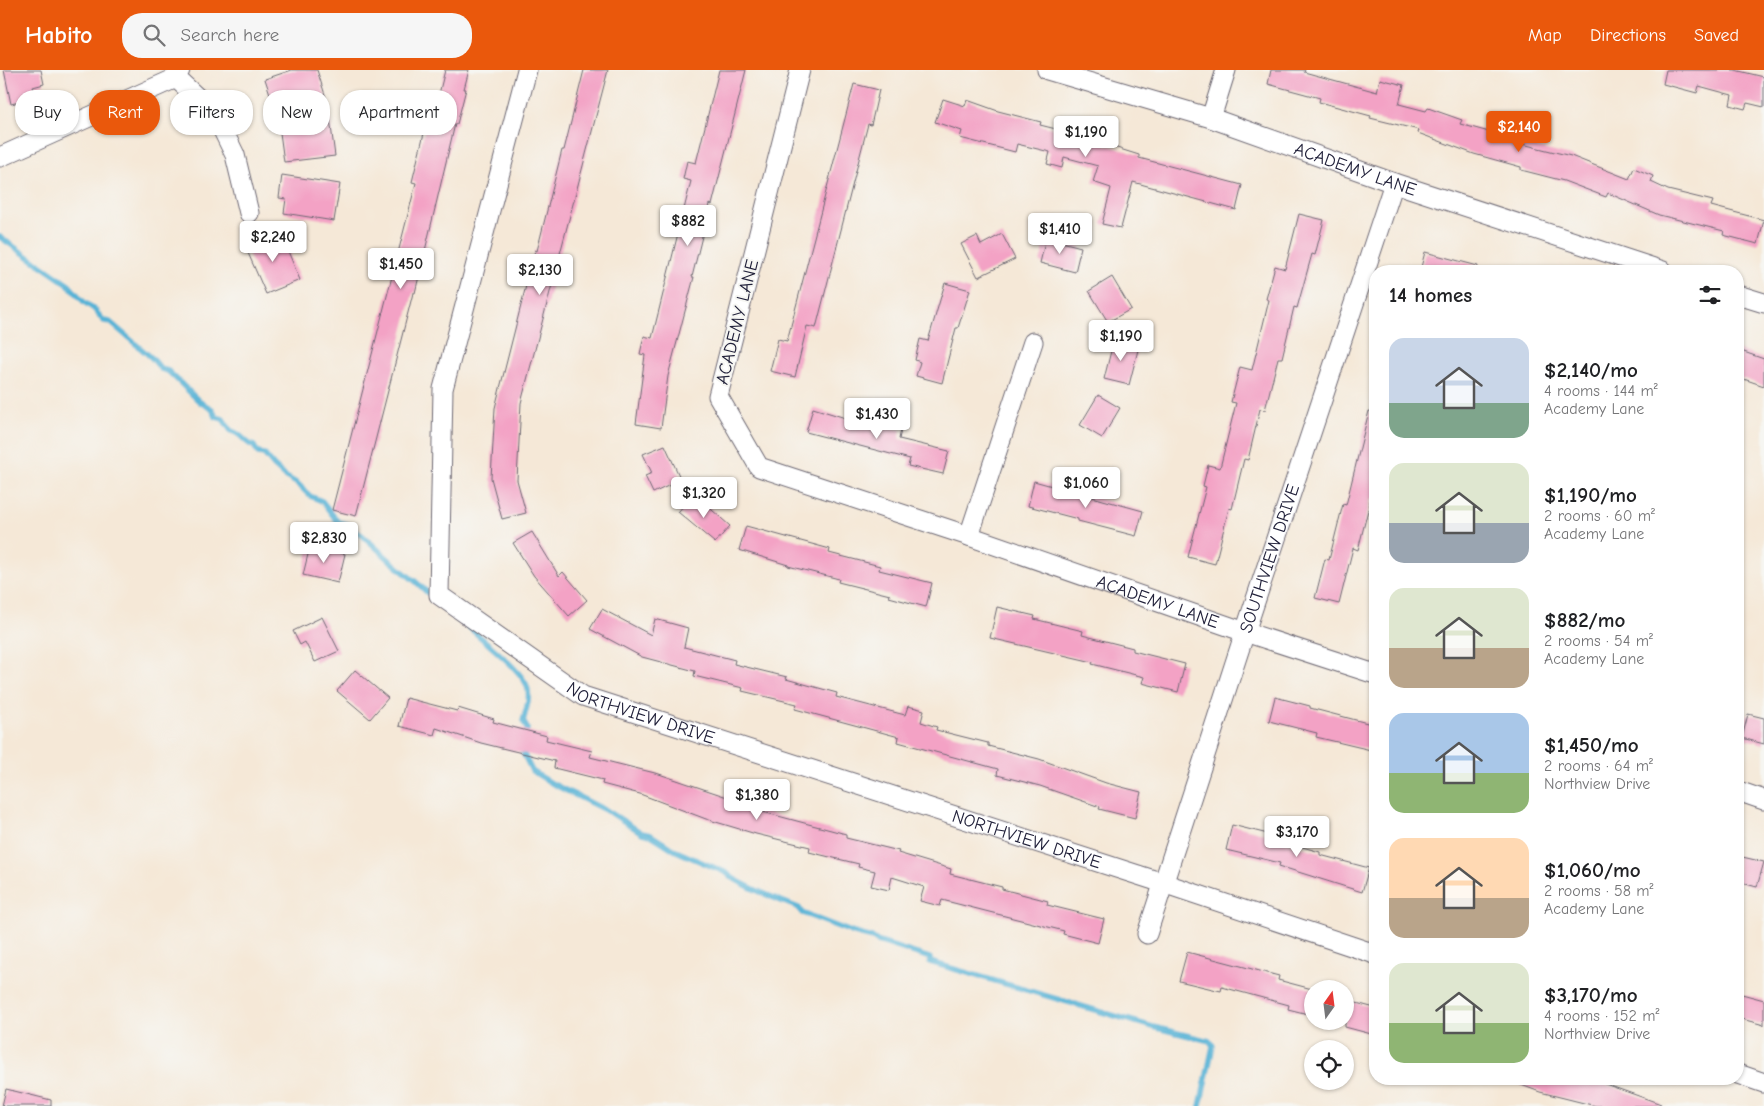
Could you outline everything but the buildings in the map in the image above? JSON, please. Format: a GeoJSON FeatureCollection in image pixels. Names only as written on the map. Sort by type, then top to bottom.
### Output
{"type":"FeatureCollection","features":[{"type":"Feature","properties":{"kind":"street","name":"NORTHVIEW DRIVE"},"geometry":{"type":"LineString","coordinates":[[527,70],[443,389],[439,595],[583,696],[1163,883],[1369,952]]}},
{"type":"Feature","properties":{"kind":"street","name":"ACADEMY LANE"},"geometry":{"type":"LineString","coordinates":[[800,70],[718,396],[758,467],[969,536],[1245,632],[1369,672]]}},
{"type":"Feature","properties":{"kind":"street","name":"ACADEMY LANE"},"geometry":{"type":"LineString","coordinates":[[1048,70],[1211,118],[1394,183],[1645,265]]}},
{"type":"Feature","properties":{"kind":"street"},"geometry":{"type":"LineString","coordinates":[[1211,118],[1226,70]]}},
{"type":"Feature","properties":{"kind":"street"},"geometry":{"type":"LineString","coordinates":[[0,157],[178,74],[215,114],[235,154],[249,213]]}},
{"type":"Feature","properties":{"kind":"street","name":"SOUTHVIEW DRIVE"},"geometry":{"type":"LineString","coordinates":[[1147,934],[1394,183]]}},
{"type":"Feature","properties":{"kind":"street"},"geometry":{"type":"LineString","coordinates":[[1744,297],[1764,303]]}},
{"type":"Feature","properties":{"kind":"street"},"geometry":{"type":"LineString","coordinates":[[969,536],[1033,342]]}},
{"type":"Feature","properties":{"kind":"street"},"geometry":{"type":"LineString","coordinates":[[1744,793],[1764,800]]}},
{"type":"Feature","properties":{"kind":"street"},"geometry":{"type":"LineString","coordinates":[[1744,1076],[1764,1083]]}},
{"type":"Feature","properties":{"kind":"waterway"},"geometry":{"type":"LineString","coordinates":[[0,237],[69,285],[104,321],[110,322],[152,358],[161,369],[168,371],[200,402],[212,409],[216,417],[223,419],[231,431],[254,446],[258,453],[264,454],[286,477],[298,484],[310,496],[322,501],[338,522],[347,524],[352,530],[362,535],[436,598]]}},
{"type":"Feature","properties":{"kind":"waterway"},"geometry":{"type":"LineString","coordinates":[[463,622],[508,662],[527,686],[528,704],[523,721],[527,728],[526,736]]}},
{"type":"Feature","properties":{"kind":"waterway"},"geometry":{"type":"LineString","coordinates":[[524,748],[523,753],[532,771],[553,784],[611,813],[642,833],[651,835],[676,851],[727,873],[739,882],[760,892],[799,908],[802,913],[854,933],[930,958],[930,962],[1153,1027],[1210,1041],[1213,1046],[1200,1106]]}}]}
